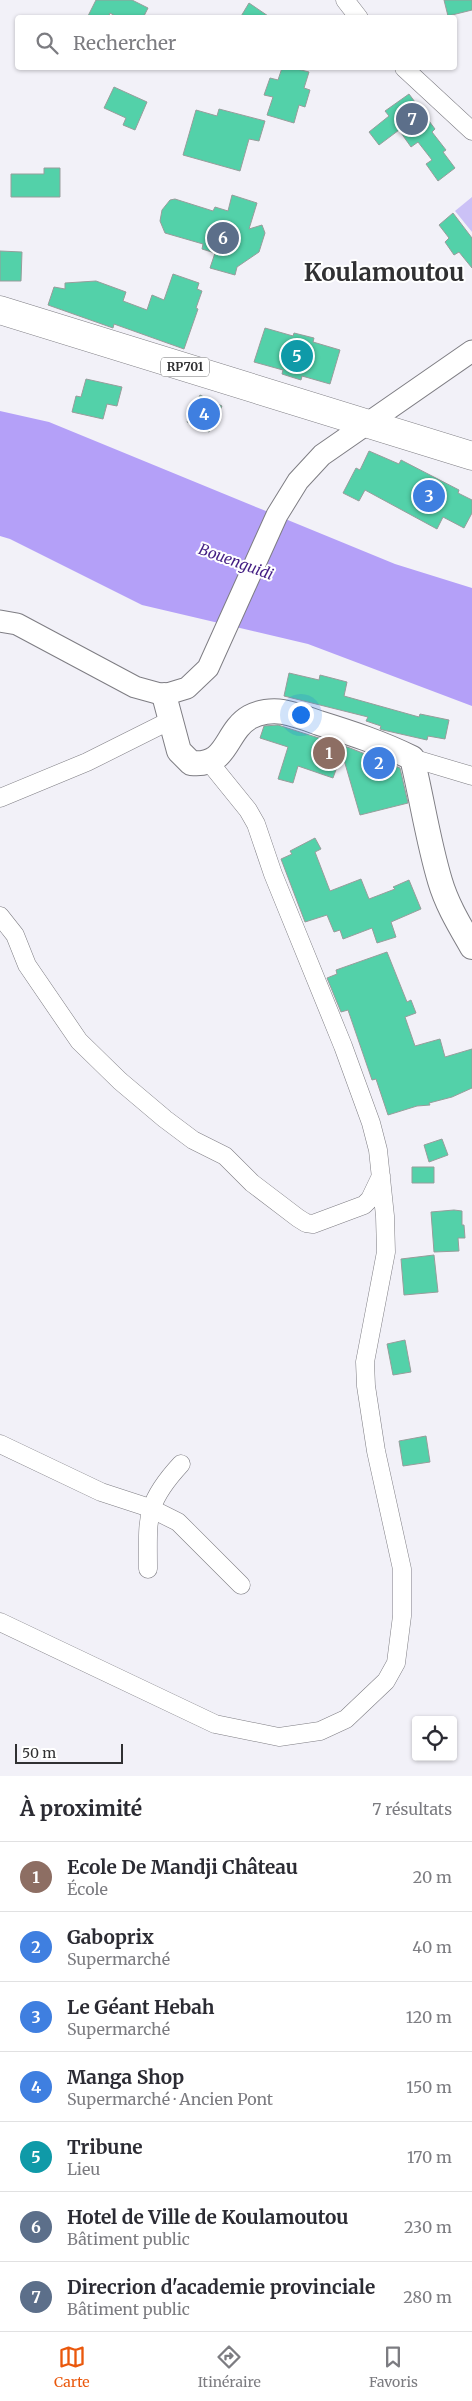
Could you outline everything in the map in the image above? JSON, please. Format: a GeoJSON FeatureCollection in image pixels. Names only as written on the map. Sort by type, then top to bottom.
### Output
{"type":"FeatureCollection","features":[{"type":"Feature","properties":{"kind":"main road","name":"RP701"},"geometry":{"type":"LineString","coordinates":[[0,310],[472,456]]}},
{"type":"Feature","properties":{"kind":"main road"},"geometry":{"type":"LineString","coordinates":[[164,695],[179,752],[191,763],[210,763],[222,753],[232,737],[248,718],[267,711],[282,712],[356,734],[412,758],[425,824],[440,883],[453,914],[472,947]]}},
{"type":"Feature","properties":{"kind":"street"},"geometry":{"type":"LineString","coordinates":[[345,0],[357,15]]}},
{"type":"Feature","properties":{"kind":"street"},"geometry":{"type":"LineString","coordinates":[[406,70],[472,131]]}},
{"type":"Feature","properties":{"kind":"street"},"geometry":{"type":"LineString","coordinates":[[0,621],[17,624],[135,687],[164,695],[187,688],[208,668],[277,515],[298,482],[322,455],[370,424],[420,386],[472,351]]}},
{"type":"Feature","properties":{"kind":"street"},"geometry":{"type":"LineString","coordinates":[[0,798],[87,762],[171,720]]}},
{"type":"Feature","properties":{"kind":"street"},"geometry":{"type":"LineString","coordinates":[[412,758],[472,776]]}},
{"type":"Feature","properties":{"kind":"street"},"geometry":{"type":"LineString","coordinates":[[0,1622],[215,1724],[279,1737],[320,1731],[346,1719],[386,1681],[396,1663],[402,1616],[402,1569],[376,1451],[366,1386],[365,1362],[386,1252],[382,1175],[372,1123],[273,874],[256,824],[248,810],[210,763]]}},
{"type":"Feature","properties":{"kind":"street"},"geometry":{"type":"LineString","coordinates":[[0,916],[15,935],[28,965],[79,1041],[120,1081],[164,1119],[193,1140],[225,1156],[252,1183],[298,1218],[306,1223],[313,1224],[364,1205],[370,1199],[382,1175]]}},
{"type":"Feature","properties":{"kind":"street"},"geometry":{"type":"LineString","coordinates":[[0,1444],[101,1492],[150,1508],[178,1522],[241,1585]]}},
{"type":"Feature","properties":{"kind":"street"},"geometry":{"type":"LineString","coordinates":[[148,1569],[150,1508],[157,1492],[181,1464]]}},
{"type":"Feature","properties":{"kind":"shaded area"},"geometry":{"type":"Polygon","coordinates":[[[472,197],[472,232],[455,211],[472,197]]]}},
{"type":"Feature","properties":{"kind":"water","name":"Bouenguidi"},"geometry":{"type":"Polygon","coordinates":[[[0,411],[49,422],[395,564],[472,588],[472,706],[308,644],[142,605],[10,539],[0,536],[0,411]]]}},
{"type":"Feature","properties":{"kind":"building"},"geometry":{"type":"Polygon","coordinates":[[[96,0],[132,0],[148,8],[144,15],[114,15],[110,13],[109,15],[88,15],[96,0]]]}},
{"type":"Feature","properties":{"kind":"building"},"geometry":{"type":"Polygon","coordinates":[[[444,0],[472,0],[472,10],[448,15],[444,0]]]}},
{"type":"Feature","properties":{"kind":"building"},"geometry":{"type":"Polygon","coordinates":[[[249,3],[267,15],[242,15],[249,3]]]}},
{"type":"Feature","properties":{"kind":"building"},"geometry":{"type":"Polygon","coordinates":[[[281,70],[309,72],[304,88],[310,90],[305,107],[299,105],[294,123],[267,115],[273,97],[264,95],[270,78],[278,80],[281,70]]]}},
{"type":"Feature","properties":{"kind":"building"},"geometry":{"type":"Polygon","coordinates":[[[114,87],[147,102],[135,130],[123,125],[126,118],[104,108],[114,87]]]}},
{"type":"Feature","properties":{"kind":"building"},"geometry":{"type":"Polygon","coordinates":[[[409,94],[435,129],[432,132],[446,150],[443,152],[455,168],[438,181],[426,164],[432,160],[418,142],[411,147],[399,130],[379,145],[369,132],[389,116],[385,111],[409,94]]]}},
{"type":"Feature","properties":{"kind":"building"},"geometry":{"type":"Polygon","coordinates":[[[219,109],[265,121],[259,141],[249,139],[240,171],[183,155],[196,110],[217,116],[219,109]]]}},
{"type":"Feature","properties":{"kind":"building"},"geometry":{"type":"Polygon","coordinates":[[[44,168],[60,168],[60,197],[11,197],[11,174],[44,174],[44,168]]]}},
{"type":"Feature","properties":{"kind":"building"},"geometry":{"type":"Polygon","coordinates":[[[232,195],[257,203],[249,229],[262,225],[265,233],[259,252],[237,267],[235,275],[210,268],[215,253],[202,249],[203,244],[165,233],[160,221],[162,210],[170,200],[175,199],[213,211],[215,207],[228,211],[232,195]]]}},
{"type":"Feature","properties":{"kind":"building"},"geometry":{"type":"Polygon","coordinates":[[[453,213],[472,238],[472,268],[459,252],[454,255],[445,242],[449,238],[439,225],[453,213]]]}},
{"type":"Feature","properties":{"kind":"building"},"geometry":{"type":"Polygon","coordinates":[[[0,251],[22,252],[21,281],[0,281],[0,251]]]}},
{"type":"Feature","properties":{"kind":"building"},"geometry":{"type":"Polygon","coordinates":[[[173,274],[199,283],[197,289],[202,291],[196,308],[198,309],[184,349],[114,324],[113,328],[48,305],[54,287],[65,289],[65,283],[96,281],[126,292],[123,301],[147,310],[152,295],[164,300],[173,274]]]}},
{"type":"Feature","properties":{"kind":"building"},"geometry":{"type":"Polygon","coordinates":[[[265,328],[293,336],[294,333],[314,338],[313,342],[340,350],[330,384],[302,376],[301,380],[282,374],[283,370],[254,362],[265,328]]]}},
{"type":"Feature","properties":{"kind":"building"},"geometry":{"type":"Polygon","coordinates":[[[86,379],[122,387],[117,406],[107,404],[103,419],[72,412],[76,396],[81,397],[86,379]]]}},
{"type":"Feature","properties":{"kind":"building"},"geometry":{"type":"Polygon","coordinates":[[[200,395],[222,406],[209,432],[187,422],[200,395]]]}},
{"type":"Feature","properties":{"kind":"building"},"geometry":{"type":"Polygon","coordinates":[[[369,451],[399,464],[401,460],[459,490],[458,493],[472,500],[472,513],[464,528],[443,517],[437,529],[365,490],[359,501],[343,493],[356,468],[360,470],[369,451]]]}},
{"type":"Feature","properties":{"kind":"building"},"geometry":{"type":"Polygon","coordinates":[[[289,673],[319,680],[320,675],[347,682],[344,696],[419,717],[420,714],[449,720],[445,739],[428,736],[427,740],[383,730],[380,729],[381,726],[366,721],[368,717],[284,696],[289,673]]]}},
{"type":"Feature","properties":{"kind":"building"},"geometry":{"type":"Polygon","coordinates":[[[278,725],[350,748],[400,768],[408,803],[360,815],[342,753],[333,778],[298,766],[293,783],[278,779],[288,747],[260,738],[264,726],[278,725]]]}},
{"type":"Feature","properties":{"kind":"building"},"geometry":{"type":"Polygon","coordinates":[[[315,838],[321,849],[315,852],[330,891],[361,879],[369,899],[395,889],[393,887],[409,880],[421,909],[391,922],[396,937],[377,943],[372,928],[343,939],[340,930],[334,932],[327,915],[305,922],[281,859],[292,854],[290,851],[315,838]]]}},
{"type":"Feature","properties":{"kind":"building"},"geometry":{"type":"Polygon","coordinates":[[[387,952],[407,1002],[411,1000],[416,1013],[405,1017],[415,1046],[440,1039],[445,1057],[472,1049],[472,1088],[452,1097],[429,1103],[430,1105],[417,1106],[388,1115],[376,1079],[372,1080],[348,1010],[341,1012],[327,978],[337,974],[336,970],[387,952]]]}},
{"type":"Feature","properties":{"kind":"building"},"geometry":{"type":"Polygon","coordinates":[[[442,1139],[448,1155],[429,1162],[424,1145],[442,1139]]]}},
{"type":"Feature","properties":{"kind":"building"},"geometry":{"type":"Polygon","coordinates":[[[412,1167],[434,1167],[434,1183],[412,1183],[412,1167]]]}},
{"type":"Feature","properties":{"kind":"building"},"geometry":{"type":"Polygon","coordinates":[[[462,1211],[462,1225],[464,1225],[465,1238],[458,1238],[459,1251],[434,1252],[431,1212],[462,1211]]]}},
{"type":"Feature","properties":{"kind":"building"},"geometry":{"type":"Polygon","coordinates":[[[434,1255],[438,1292],[404,1295],[401,1259],[434,1255]]]}},
{"type":"Feature","properties":{"kind":"building"},"geometry":{"type":"Polygon","coordinates":[[[405,1340],[411,1372],[393,1375],[387,1344],[405,1340]]]}},
{"type":"Feature","properties":{"kind":"building"},"geometry":{"type":"Polygon","coordinates":[[[426,1436],[430,1462],[403,1466],[399,1441],[426,1436]]]}},
{"type":"Feature","properties":{"kind":"place","name":"Direcrion d'academie provinciale"},"geometry":{"type":"Point","coordinates":[412,119]}},
{"type":"Feature","properties":{"kind":"place","name":"Hotel de Ville de Koulamoutou"},"geometry":{"type":"Point","coordinates":[223,238]}},
{"type":"Feature","properties":{"kind":"place","name":"Tribune"},"geometry":{"type":"Point","coordinates":[297,356]}},
{"type":"Feature","properties":{"kind":"place","name":"Manga Shop"},"geometry":{"type":"Point","coordinates":[204,414]}},
{"type":"Feature","properties":{"kind":"place","name":"Le Géant Hebah"},"geometry":{"type":"Point","coordinates":[429,496]}},
{"type":"Feature","properties":{"kind":"place","name":"Ecole De Mandji Château"},"geometry":{"type":"Point","coordinates":[329,753]}},
{"type":"Feature","properties":{"kind":"place","name":"Gaboprix"},"geometry":{"type":"Point","coordinates":[379,763]}},
{"type":"Feature","properties":{"kind":"district","name":"Koulamoutou"},"geometry":{"type":"Point","coordinates":[384,273]}}]}
